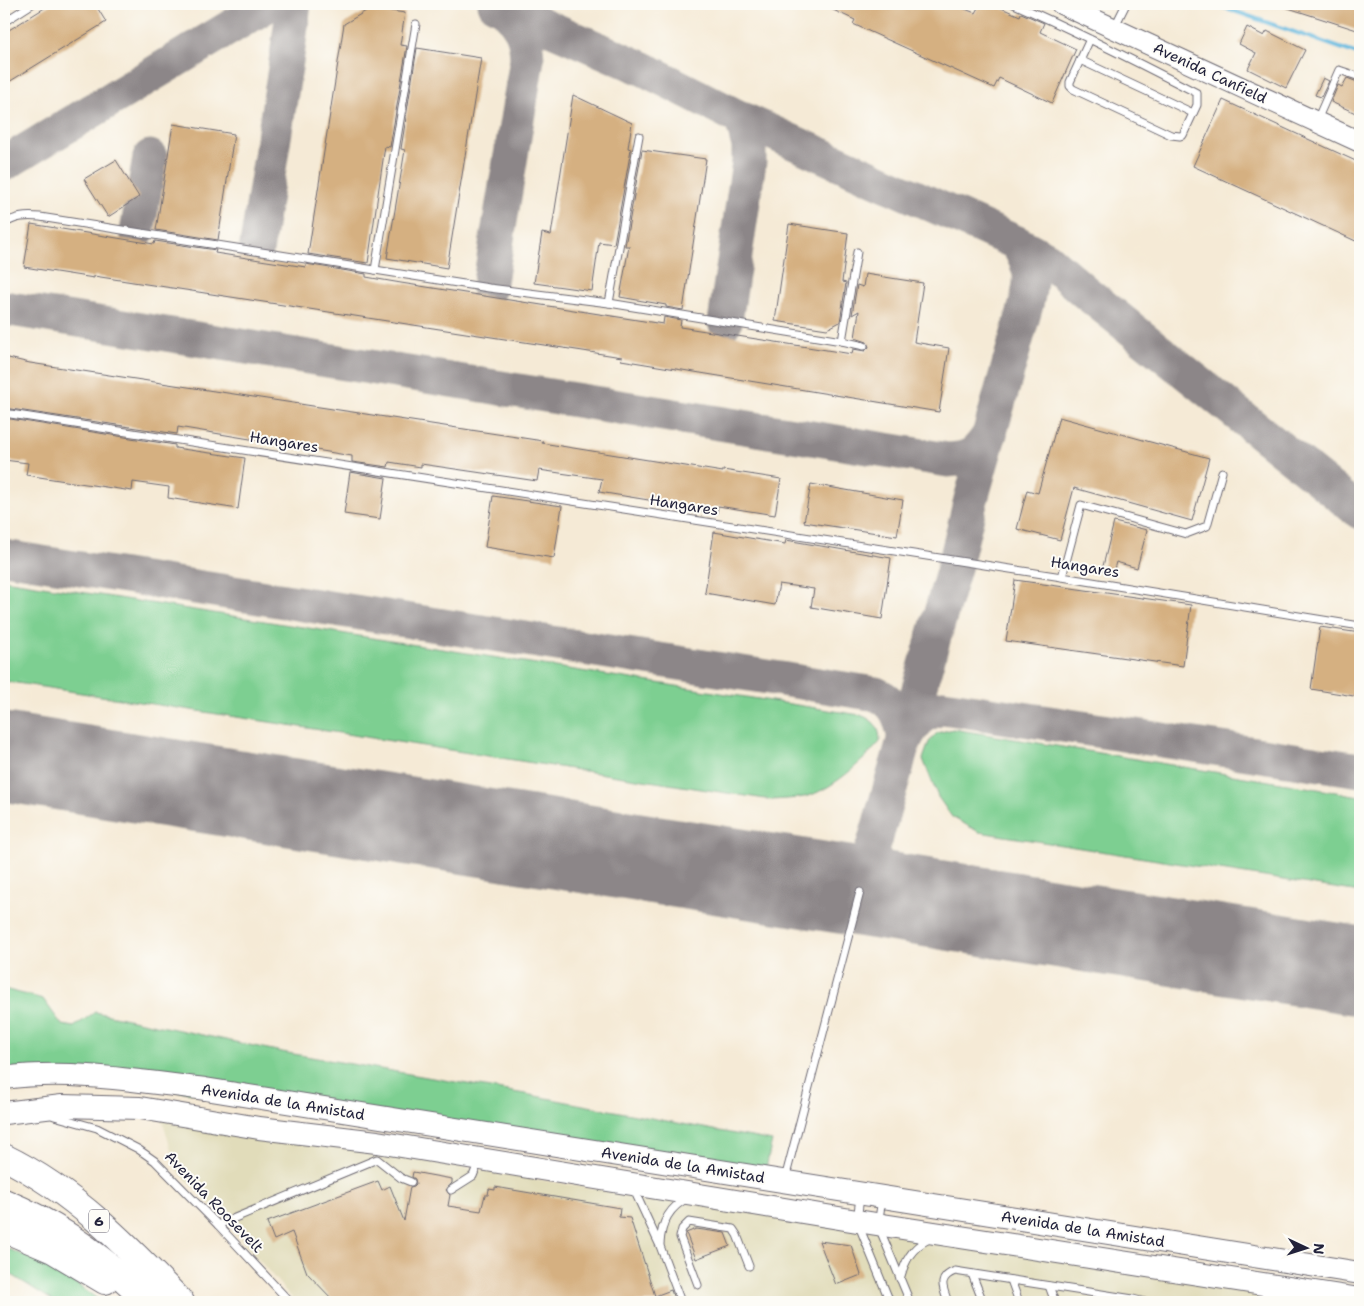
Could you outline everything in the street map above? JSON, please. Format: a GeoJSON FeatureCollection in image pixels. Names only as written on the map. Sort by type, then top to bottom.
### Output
{"type":"FeatureCollection","features":[{"type":"Feature","properties":{"kind":"highway","name":"6"},"geometry":{"type":"LineString","coordinates":[[4,1157],[50,1184],[96,1218],[181,1302]]}},
{"type":"Feature","properties":{"kind":"highway","name":"6"},"geometry":{"type":"LineString","coordinates":[[4,1202],[49,1223],[88,1248],[148,1302]]}},
{"type":"Feature","properties":{"kind":"highway"},"geometry":{"type":"LineString","coordinates":[[4,1229],[72,1260],[106,1281],[132,1302]]}},
{"type":"Feature","properties":{"kind":"main road","name":"Avenida Canfield"},"geometry":{"type":"LineString","coordinates":[[1058,10],[1114,28],[1360,142]]}},
{"type":"Feature","properties":{"kind":"main road","name":"Avenida de la Amistad"},"geometry":{"type":"LineString","coordinates":[[4,1078],[46,1074],[89,1074],[205,1089],[860,1194],[1344,1287]]}},
{"type":"Feature","properties":{"kind":"main road","name":"Avenida de la Amistad"},"geometry":{"type":"LineString","coordinates":[[13,1112],[62,1106],[97,1105],[140,1108],[377,1151],[481,1159],[941,1234],[1344,1287]]}},
{"type":"Feature","properties":{"kind":"lane"},"geometry":{"type":"LineString","coordinates":[[4,22],[32,4]]}},
{"type":"Feature","properties":{"kind":"lane"},"geometry":{"type":"LineString","coordinates":[[1014,4],[1058,10],[1090,39],[1198,92],[1197,105],[1183,135],[1171,135],[1082,94],[1070,86],[1070,82],[1090,39]]}},
{"type":"Feature","properties":{"kind":"lane"},"geometry":{"type":"LineString","coordinates":[[1114,28],[1126,4]]}},
{"type":"Feature","properties":{"kind":"lane"},"geometry":{"type":"LineString","coordinates":[[375,270],[416,24]]}},
{"type":"Feature","properties":{"kind":"lane"},"geometry":{"type":"LineString","coordinates":[[1080,60],[1193,113]]}},
{"type":"Feature","properties":{"kind":"lane"},"geometry":{"type":"LineString","coordinates":[[1316,121],[1339,70],[1360,77]]}},
{"type":"Feature","properties":{"kind":"lane"},"geometry":{"type":"LineString","coordinates":[[609,303],[639,136]]}},
{"type":"Feature","properties":{"kind":"lane"},"geometry":{"type":"LineString","coordinates":[[4,224],[13,218],[40,217],[489,288],[609,303],[864,346]]}},
{"type":"Feature","properties":{"kind":"lane"},"geometry":{"type":"LineString","coordinates":[[842,341],[857,252]]}},
{"type":"Feature","properties":{"kind":"lane","name":"Hangares"},"geometry":{"type":"LineString","coordinates":[[4,413],[1062,577],[1360,626]]}},
{"type":"Feature","properties":{"kind":"lane"},"geometry":{"type":"LineString","coordinates":[[1062,577],[1081,505],[1186,534],[1207,526],[1222,472]]}},
{"type":"Feature","properties":{"kind":"lane"},"geometry":{"type":"LineString","coordinates":[[784,1182],[860,892]]}},
{"type":"Feature","properties":{"kind":"lane","name":"Avenida Roosevelt"},"geometry":{"type":"LineString","coordinates":[[13,1112],[68,1118],[97,1128],[132,1145],[155,1161],[218,1224],[290,1302]]}},
{"type":"Feature","properties":{"kind":"lane"},"geometry":{"type":"LineString","coordinates":[[218,1224],[377,1151],[401,1178],[411,1182]]}},
{"type":"Feature","properties":{"kind":"lane"},"geometry":{"type":"LineString","coordinates":[[451,1190],[473,1176],[481,1159]]}},
{"type":"Feature","properties":{"kind":"lane"},"geometry":{"type":"LineString","coordinates":[[631,1183],[660,1246],[682,1302]]}},
{"type":"Feature","properties":{"kind":"lane"},"geometry":{"type":"LineString","coordinates":[[860,1194],[890,1302]]}},
{"type":"Feature","properties":{"kind":"lane"},"geometry":{"type":"LineString","coordinates":[[660,1246],[660,1232],[669,1213],[685,1200],[698,1195]]}},
{"type":"Feature","properties":{"kind":"lane"},"geometry":{"type":"LineString","coordinates":[[868,1223],[882,1198]]}},
{"type":"Feature","properties":{"kind":"lane"},"geometry":{"type":"LineString","coordinates":[[698,1285],[680,1236],[684,1226],[689,1222],[733,1229],[749,1266]]}},
{"type":"Feature","properties":{"kind":"lane"},"geometry":{"type":"LineString","coordinates":[[868,1223],[910,1302]]}},
{"type":"Feature","properties":{"kind":"lane"},"geometry":{"type":"LineString","coordinates":[[900,1280],[904,1265],[918,1245],[941,1234]]}},
{"type":"Feature","properties":{"kind":"lane"},"geometry":{"type":"LineString","coordinates":[[948,1302],[943,1280],[946,1274],[955,1271],[1145,1302]]}},
{"type":"Feature","properties":{"kind":"lane"},"geometry":{"type":"LineString","coordinates":[[972,1274],[983,1302]]}},
{"type":"Feature","properties":{"kind":"lane"},"geometry":{"type":"LineString","coordinates":[[1011,1280],[1019,1302]]}},
{"type":"Feature","properties":{"kind":"lane"},"geometry":{"type":"LineString","coordinates":[[1049,1286],[1055,1302]]}},
{"type":"Feature","properties":{"kind":"shaded area"},"geometry":{"type":"Polygon","coordinates":[[[162,1119],[615,1192],[1360,1302],[295,1302],[218,1212],[177,1170],[162,1119]]]}},
{"type":"Feature","properties":{"kind":"green space"},"geometry":{"type":"Polygon","coordinates":[[[4,580],[860,715],[869,719],[875,725],[879,732],[880,742],[855,767],[825,789],[804,797],[772,800],[4,681],[4,580]]]}},
{"type":"Feature","properties":{"kind":"green space"},"geometry":{"type":"Polygon","coordinates":[[[953,729],[1360,796],[1360,892],[979,832],[952,817],[938,797],[923,759],[929,742],[937,733],[953,729]]]}},
{"type":"Feature","properties":{"kind":"green space"},"geometry":{"type":"Polygon","coordinates":[[[4,989],[43,999],[62,1025],[74,1027],[95,1012],[282,1052],[525,1094],[772,1141],[766,1168],[4,1068],[4,989]]]}},
{"type":"Feature","properties":{"kind":"green space"},"geometry":{"type":"Polygon","coordinates":[[[4,1247],[30,1258],[71,1280],[102,1302],[55,1302],[4,1270],[4,1247]]]}},
{"type":"Feature","properties":{"kind":"building"},"geometry":{"type":"Polygon","coordinates":[[[51,4],[95,4],[106,22],[4,85],[4,33],[51,4]]]}},
{"type":"Feature","properties":{"kind":"building"},"geometry":{"type":"Polygon","coordinates":[[[820,4],[953,4],[975,13],[980,4],[992,4],[1020,16],[1021,13],[1044,23],[1040,32],[1076,49],[1052,103],[999,78],[994,88],[853,24],[855,20],[820,4]]]}},
{"type":"Feature","properties":{"kind":"building"},"geometry":{"type":"Polygon","coordinates":[[[1282,4],[1360,4],[1360,31],[1282,6],[1282,4]]]}},
{"type":"Feature","properties":{"kind":"building"},"geometry":{"type":"Polygon","coordinates":[[[371,8],[405,13],[400,45],[407,46],[390,147],[385,146],[368,263],[308,254],[344,24],[371,8]]]}},
{"type":"Feature","properties":{"kind":"building"},"geometry":{"type":"Polygon","coordinates":[[[1247,27],[1264,36],[1267,31],[1305,50],[1286,88],[1248,69],[1256,53],[1239,44],[1247,27]]]}},
{"type":"Feature","properties":{"kind":"building"},"geometry":{"type":"Polygon","coordinates":[[[417,48],[481,58],[447,268],[387,258],[405,150],[401,149],[417,48]]]}},
{"type":"Feature","properties":{"kind":"building"},"geometry":{"type":"Polygon","coordinates":[[[1323,78],[1329,81],[1321,97],[1315,95],[1323,78]]]}},
{"type":"Feature","properties":{"kind":"building"},"geometry":{"type":"Polygon","coordinates":[[[1347,78],[1360,83],[1360,115],[1331,102],[1338,85],[1342,87],[1347,78]]]}},
{"type":"Feature","properties":{"kind":"building"},"geometry":{"type":"Polygon","coordinates":[[[573,95],[632,123],[628,148],[631,149],[614,244],[599,242],[592,291],[534,283],[542,233],[551,235],[573,95]]]}},
{"type":"Feature","properties":{"kind":"building"},"geometry":{"type":"Polygon","coordinates":[[[1223,100],[1360,163],[1360,243],[1193,166],[1223,100]]]}},
{"type":"Feature","properties":{"kind":"building"},"geometry":{"type":"Polygon","coordinates":[[[173,124],[234,134],[218,240],[156,230],[173,124]]]}},
{"type":"Feature","properties":{"kind":"building"},"geometry":{"type":"Polygon","coordinates":[[[642,150],[706,159],[683,310],[620,297],[629,246],[625,246],[642,150]]]}},
{"type":"Feature","properties":{"kind":"building"},"geometry":{"type":"Polygon","coordinates":[[[116,160],[139,197],[108,217],[84,179],[116,160]]]}},
{"type":"Feature","properties":{"kind":"building"},"geometry":{"type":"Polygon","coordinates":[[[31,224],[154,244],[155,241],[216,250],[215,253],[306,267],[306,264],[366,274],[366,277],[401,283],[663,324],[664,317],[681,320],[680,327],[852,354],[853,349],[865,351],[869,347],[867,342],[855,338],[859,311],[852,315],[857,285],[863,287],[865,274],[923,283],[914,342],[949,348],[939,412],[621,360],[622,357],[94,276],[94,278],[24,267],[31,224]]]}},
{"type":"Feature","properties":{"kind":"building"},"geometry":{"type":"Polygon","coordinates":[[[789,224],[848,233],[842,282],[846,283],[840,322],[827,329],[775,321],[789,224]]]}},
{"type":"Feature","properties":{"kind":"building"},"geometry":{"type":"Polygon","coordinates":[[[4,357],[30,363],[543,441],[542,443],[723,472],[723,470],[781,479],[775,515],[718,506],[717,514],[660,504],[661,502],[599,492],[602,479],[539,470],[537,481],[421,464],[421,467],[389,462],[388,467],[352,462],[352,456],[178,427],[177,434],[4,408],[4,357]]]}},
{"type":"Feature","properties":{"kind":"building"},"geometry":{"type":"Polygon","coordinates":[[[1059,417],[1209,458],[1192,521],[1074,488],[1060,540],[1017,529],[1027,490],[1038,493],[1059,417]]]}},
{"type":"Feature","properties":{"kind":"building"},"geometry":{"type":"Polygon","coordinates":[[[4,418],[175,445],[175,448],[245,458],[238,509],[168,498],[169,487],[133,482],[132,491],[26,475],[28,463],[4,460],[4,418]]]}},
{"type":"Feature","properties":{"kind":"building"},"geometry":{"type":"Polygon","coordinates":[[[350,472],[386,478],[380,519],[344,514],[350,472]]]}},
{"type":"Feature","properties":{"kind":"building"},"geometry":{"type":"Polygon","coordinates":[[[811,484],[903,500],[897,536],[804,522],[811,484]]]}},
{"type":"Feature","properties":{"kind":"building"},"geometry":{"type":"Polygon","coordinates":[[[493,496],[562,506],[554,558],[485,547],[493,496]]]}},
{"type":"Feature","properties":{"kind":"building"},"geometry":{"type":"Polygon","coordinates":[[[1114,522],[1147,530],[1137,568],[1116,562],[1113,573],[1102,570],[1114,522]]]}},
{"type":"Feature","properties":{"kind":"building"},"geometry":{"type":"Polygon","coordinates":[[[714,532],[785,544],[786,540],[891,558],[882,619],[811,607],[814,589],[779,584],[775,605],[705,593],[714,532]]]}},
{"type":"Feature","properties":{"kind":"building"},"geometry":{"type":"Polygon","coordinates":[[[1015,580],[1191,605],[1183,666],[1006,641],[1015,580]]]}},
{"type":"Feature","properties":{"kind":"building"},"geometry":{"type":"Polygon","coordinates":[[[1320,627],[1360,633],[1360,697],[1311,689],[1320,627]]]}},
{"type":"Feature","properties":{"kind":"building"},"geometry":{"type":"Polygon","coordinates":[[[413,1172],[452,1179],[452,1183],[446,1190],[450,1195],[448,1206],[481,1211],[485,1195],[488,1195],[489,1189],[495,1190],[495,1187],[620,1208],[619,1217],[630,1218],[655,1296],[671,1290],[675,1302],[335,1302],[307,1273],[292,1232],[274,1240],[267,1222],[378,1181],[382,1190],[390,1186],[404,1221],[410,1187],[416,1184],[415,1179],[412,1177],[413,1172]]]}},
{"type":"Feature","properties":{"kind":"building"},"geometry":{"type":"Polygon","coordinates":[[[696,1229],[725,1233],[730,1246],[696,1259],[686,1233],[696,1229]]]}},
{"type":"Feature","properties":{"kind":"building"},"geometry":{"type":"Polygon","coordinates":[[[819,1241],[851,1245],[861,1275],[836,1285],[819,1241]]]}},
{"type":"Feature","properties":{"kind":"waterway"},"geometry":{"type":"LineString","coordinates":[[1214,4],[1360,55]]}},
{"type":"Feature","properties":{"kind":"taxiway"},"geometry":{"type":"LineString","coordinates":[[4,164],[269,4]]}},
{"type":"Feature","properties":{"kind":"taxiway"},"geometry":{"type":"LineString","coordinates":[[256,251],[294,4]]}},
{"type":"Feature","properties":{"kind":"taxiway"},"geometry":{"type":"LineString","coordinates":[[495,4],[644,69],[742,119],[1017,243],[1047,259],[1084,291],[1360,512]]}},
{"type":"Feature","properties":{"kind":"taxiway"},"geometry":{"type":"LineString","coordinates":[[489,288],[527,59],[522,31],[505,8]]}},
{"type":"Feature","properties":{"kind":"taxiway"},"geometry":{"type":"LineString","coordinates":[[725,322],[749,162],[749,146],[742,119]]}},
{"type":"Feature","properties":{"kind":"taxiway"},"geometry":{"type":"LineString","coordinates":[[137,232],[150,157]]}},
{"type":"Feature","properties":{"kind":"taxiway"},"geometry":{"type":"LineString","coordinates":[[860,892],[956,561],[971,499],[1026,305],[1030,287],[1030,273],[1017,243]]}},
{"type":"Feature","properties":{"kind":"taxiway"},"geometry":{"type":"LineString","coordinates":[[4,308],[948,460],[963,458],[973,454],[990,434]]}},
{"type":"Feature","properties":{"kind":"taxiway"},"geometry":{"type":"LineString","coordinates":[[4,557],[876,694],[889,702],[897,712],[905,740]]}},
{"type":"Feature","properties":{"kind":"taxiway"},"geometry":{"type":"LineString","coordinates":[[905,739],[921,718],[943,707],[1360,770]]}},
{"type":"Feature","properties":{"kind":"runway"},"geometry":{"type":"LineString","coordinates":[[4,757],[1360,971]]}}]}
